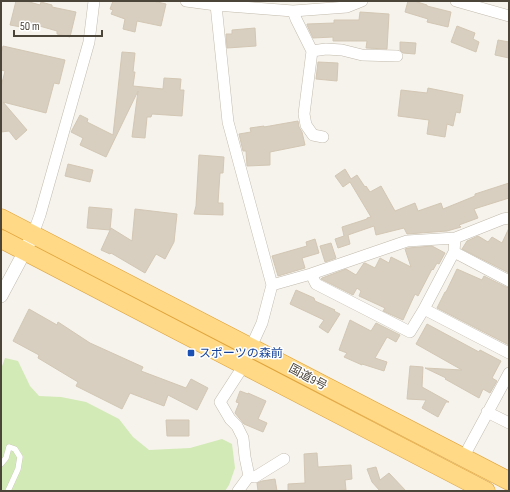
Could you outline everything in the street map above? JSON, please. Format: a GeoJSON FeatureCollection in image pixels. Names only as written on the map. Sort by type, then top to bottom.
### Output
{"type":"FeatureCollection","features":[{"type":"Feature","properties":{"kind":"highway","name":"国道9号"},"geometry":{"type":"LineString","coordinates":[[1,218],[509,481]]}},
{"type":"Feature","properties":{"kind":"highway","name":"国道9号"},"geometry":{"type":"LineString","coordinates":[[1,239],[486,491]]}},
{"type":"Feature","properties":{"kind":"street"},"geometry":{"type":"LineString","coordinates":[[1,296],[25,251],[40,215],[89,42],[94,1]]}},
{"type":"Feature","properties":{"kind":"street"},"geometry":{"type":"LineString","coordinates":[[186,1],[293,11],[346,7],[362,1]]}},
{"type":"Feature","properties":{"kind":"street"},"geometry":{"type":"LineString","coordinates":[[456,1],[509,16]]}},
{"type":"Feature","properties":{"kind":"street"},"geometry":{"type":"LineString","coordinates":[[216,5],[228,122],[272,285],[262,324],[244,365],[220,402],[230,419],[237,426],[243,438],[249,476],[238,491]]}},
{"type":"Feature","properties":{"kind":"street"},"geometry":{"type":"LineString","coordinates":[[293,11],[312,51],[304,114],[306,125],[313,135],[323,137]]}},
{"type":"Feature","properties":{"kind":"street"},"geometry":{"type":"LineString","coordinates":[[312,51],[326,49],[342,50],[362,55],[398,56]]}},
{"type":"Feature","properties":{"kind":"street"},"geometry":{"type":"LineString","coordinates":[[272,285],[311,274],[407,241],[456,238],[509,218]]}},
{"type":"Feature","properties":{"kind":"street"},"geometry":{"type":"LineString","coordinates":[[311,274],[316,284],[410,332],[454,252],[456,238]]}},
{"type":"Feature","properties":{"kind":"street"},"geometry":{"type":"LineString","coordinates":[[454,252],[509,281]]}},
{"type":"Feature","properties":{"kind":"street"},"geometry":{"type":"LineString","coordinates":[[424,309],[509,353]]}},
{"type":"Feature","properties":{"kind":"street"},"geometry":{"type":"LineString","coordinates":[[463,458],[509,373]]}},
{"type":"Feature","properties":{"kind":"street"},"geometry":{"type":"LineString","coordinates":[[487,412],[509,423]]}},
{"type":"Feature","properties":{"kind":"street"},"geometry":{"type":"LineString","coordinates":[[249,476],[255,477],[284,459]]}},
{"type":"Feature","properties":{"kind":"lane"},"geometry":{"type":"LineString","coordinates":[[1,464],[6,458],[9,447],[15,449],[20,457],[18,469],[8,491]]}},
{"type":"Feature","properties":{"kind":"green space"},"geometry":{"type":"Polygon","coordinates":[[[5,358],[18,361],[30,386],[39,396],[61,397],[86,402],[119,419],[133,437],[149,450],[190,448],[222,439],[232,444],[235,468],[229,485],[225,491],[1,491],[1,369],[5,358]]]}},
{"type":"Feature","properties":{"kind":"building"},"geometry":{"type":"Polygon","coordinates":[[[16,1],[26,1],[40,5],[41,2],[52,5],[52,7],[76,12],[70,37],[57,34],[57,31],[22,21],[21,27],[10,25],[16,1]]]}},
{"type":"Feature","properties":{"kind":"building"},"geometry":{"type":"Polygon","coordinates":[[[113,1],[153,1],[166,4],[161,26],[137,21],[135,32],[123,29],[125,19],[111,14],[113,10],[110,9],[113,1]]]}},
{"type":"Feature","properties":{"kind":"building"},"geometry":{"type":"Polygon","coordinates":[[[408,1],[414,1],[451,12],[448,27],[427,22],[428,19],[405,12],[408,1]]]}},
{"type":"Feature","properties":{"kind":"building"},"geometry":{"type":"Polygon","coordinates":[[[360,12],[389,14],[387,49],[366,48],[367,41],[333,41],[333,37],[313,38],[307,25],[334,23],[334,20],[359,20],[360,12]]]}},
{"type":"Feature","properties":{"kind":"building"},"geometry":{"type":"Polygon","coordinates":[[[457,26],[475,33],[473,39],[479,42],[476,52],[451,42],[457,26]]]}},
{"type":"Feature","properties":{"kind":"building"},"geometry":{"type":"Polygon","coordinates":[[[255,28],[256,46],[227,48],[226,34],[232,34],[232,30],[255,28]]]}},
{"type":"Feature","properties":{"kind":"building"},"geometry":{"type":"Polygon","coordinates":[[[498,40],[509,42],[509,58],[495,55],[498,40]]]}},
{"type":"Feature","properties":{"kind":"building"},"geometry":{"type":"Polygon","coordinates":[[[400,42],[416,43],[415,54],[403,53],[400,50],[400,42]]]}},
{"type":"Feature","properties":{"kind":"building"},"geometry":{"type":"Polygon","coordinates":[[[3,46],[65,60],[59,84],[54,83],[46,113],[3,102],[27,130],[16,140],[9,131],[1,132],[1,87],[5,71],[1,70],[1,54],[3,46]]]}},
{"type":"Feature","properties":{"kind":"building"},"geometry":{"type":"Polygon","coordinates":[[[122,52],[135,53],[133,86],[163,89],[164,78],[181,79],[180,90],[184,90],[182,116],[152,114],[151,117],[147,117],[145,138],[132,137],[138,91],[106,157],[80,145],[83,138],[71,132],[80,115],[88,119],[87,122],[113,135],[122,52]]]}},
{"type":"Feature","properties":{"kind":"building"},"geometry":{"type":"Polygon","coordinates":[[[318,62],[338,63],[337,81],[316,79],[318,62]]]}},
{"type":"Feature","properties":{"kind":"building"},"geometry":{"type":"Polygon","coordinates":[[[428,88],[463,95],[460,113],[456,112],[453,126],[447,124],[445,137],[427,134],[429,120],[398,116],[401,90],[427,93],[428,88]]]}},
{"type":"Feature","properties":{"kind":"building"},"geometry":{"type":"Polygon","coordinates":[[[298,121],[305,145],[270,152],[270,165],[247,166],[246,151],[243,151],[239,134],[251,132],[250,128],[298,121]]]}},
{"type":"Feature","properties":{"kind":"building"},"geometry":{"type":"Polygon","coordinates":[[[199,155],[224,157],[223,173],[220,173],[218,203],[223,203],[223,215],[194,214],[196,206],[199,155]]]}},
{"type":"Feature","properties":{"kind":"building"},"geometry":{"type":"Polygon","coordinates":[[[68,164],[93,170],[90,182],[65,176],[68,164]]]}},
{"type":"Feature","properties":{"kind":"building"},"geometry":{"type":"Polygon","coordinates":[[[345,169],[351,179],[357,175],[370,192],[381,186],[395,211],[415,203],[418,211],[441,203],[443,209],[475,196],[475,194],[509,183],[509,198],[474,209],[478,218],[459,225],[461,227],[447,231],[407,234],[404,228],[376,235],[374,226],[348,235],[350,244],[338,248],[335,239],[344,236],[342,227],[371,217],[350,182],[343,187],[335,176],[345,169]]]}},
{"type":"Feature","properties":{"kind":"building"},"geometry":{"type":"Polygon","coordinates":[[[89,207],[112,209],[110,230],[87,228],[89,207]]]}},
{"type":"Feature","properties":{"kind":"building"},"geometry":{"type":"Polygon","coordinates":[[[135,209],[177,214],[174,242],[165,259],[156,254],[145,273],[111,253],[110,254],[101,250],[111,228],[132,241],[135,209]]]}},
{"type":"Feature","properties":{"kind":"building"},"geometry":{"type":"Polygon","coordinates":[[[509,228],[509,273],[462,249],[467,241],[478,236],[488,242],[492,237],[502,243],[509,228]]]}},
{"type":"Feature","properties":{"kind":"building"},"geometry":{"type":"Polygon","coordinates":[[[315,239],[319,253],[302,258],[305,268],[278,276],[272,256],[307,246],[306,242],[315,239]]]}},
{"type":"Feature","properties":{"kind":"building"},"geometry":{"type":"Polygon","coordinates":[[[331,243],[336,258],[325,262],[320,246],[331,243]]]}},
{"type":"Feature","properties":{"kind":"building"},"geometry":{"type":"Polygon","coordinates":[[[432,246],[445,253],[439,264],[437,263],[433,270],[432,269],[418,296],[415,294],[403,320],[383,311],[385,308],[359,296],[361,291],[357,288],[353,295],[321,279],[346,269],[356,275],[364,263],[375,268],[380,258],[389,263],[391,257],[411,267],[405,249],[432,246]]]}},
{"type":"Feature","properties":{"kind":"building"},"geometry":{"type":"Polygon","coordinates":[[[457,269],[482,280],[484,276],[509,288],[509,345],[437,308],[457,269]]]}},
{"type":"Feature","properties":{"kind":"building"},"geometry":{"type":"Polygon","coordinates":[[[296,290],[314,298],[315,301],[335,310],[334,311],[340,314],[328,333],[319,327],[324,320],[290,304],[296,290]]]}},
{"type":"Feature","properties":{"kind":"building"},"geometry":{"type":"Polygon","coordinates":[[[29,309],[57,325],[58,322],[90,343],[143,367],[141,371],[186,388],[191,379],[208,388],[197,410],[168,395],[164,406],[130,393],[122,409],[76,386],[78,382],[38,358],[39,355],[13,341],[29,309]]]}},
{"type":"Feature","properties":{"kind":"building"},"geometry":{"type":"Polygon","coordinates":[[[350,320],[371,331],[376,323],[400,335],[396,342],[387,337],[375,358],[387,362],[384,371],[362,365],[344,357],[347,353],[339,350],[350,320]]]}},
{"type":"Feature","properties":{"kind":"building"},"geometry":{"type":"Polygon","coordinates":[[[427,324],[479,352],[480,350],[501,361],[492,378],[497,381],[490,393],[483,389],[479,398],[445,379],[446,378],[425,368],[462,370],[416,344],[427,324]]]}},
{"type":"Feature","properties":{"kind":"building"},"geometry":{"type":"Polygon","coordinates":[[[410,366],[423,367],[422,387],[449,402],[446,402],[438,417],[422,408],[426,400],[407,399],[410,366]]]}},
{"type":"Feature","properties":{"kind":"building"},"geometry":{"type":"Polygon","coordinates":[[[240,391],[266,401],[258,419],[267,423],[263,432],[244,424],[235,413],[239,403],[236,402],[240,391]]]}},
{"type":"Feature","properties":{"kind":"building"},"geometry":{"type":"Polygon","coordinates":[[[166,420],[189,420],[189,436],[167,436],[166,420]]]}},
{"type":"Feature","properties":{"kind":"building"},"geometry":{"type":"Polygon","coordinates":[[[317,453],[318,467],[351,465],[352,479],[345,480],[346,490],[288,491],[288,484],[305,483],[304,454],[317,453]]]}},
{"type":"Feature","properties":{"kind":"building"},"geometry":{"type":"Polygon","coordinates":[[[376,467],[380,480],[389,473],[406,491],[380,491],[372,482],[367,469],[376,467]]]}},
{"type":"Feature","properties":{"kind":"building"},"geometry":{"type":"Polygon","coordinates":[[[275,479],[277,491],[258,491],[257,483],[275,479]]]}},
{"type":"Feature","properties":{"kind":"place","name":"スポーツの森前"},"geometry":{"type":"Point","coordinates":[191,353]}}]}
